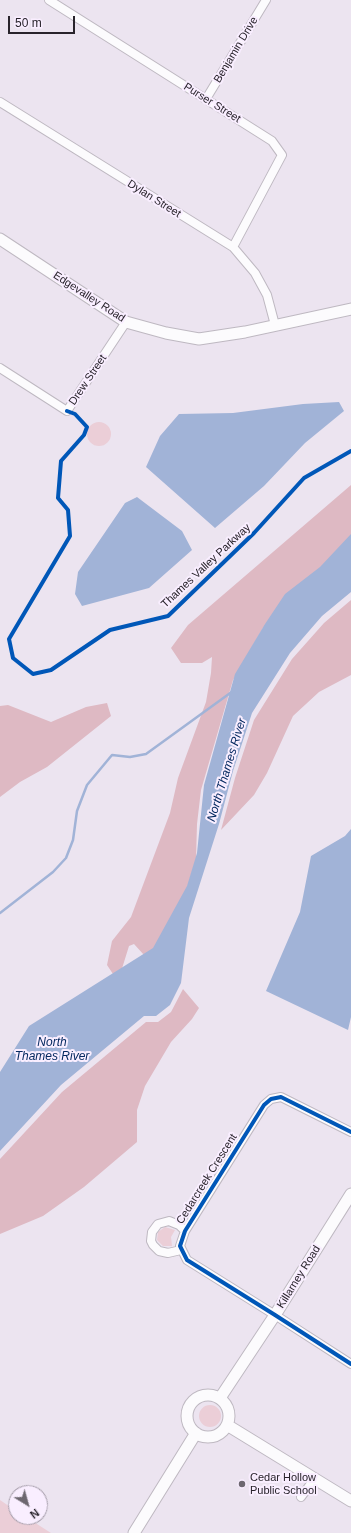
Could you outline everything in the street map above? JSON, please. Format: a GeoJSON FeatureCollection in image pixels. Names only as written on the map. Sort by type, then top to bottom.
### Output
{"type":"FeatureCollection","features":[{"type":"Feature","properties":{"kind":"street","name":"Purser Street"},"geometry":{"type":"LineString","coordinates":[[49,0],[272,141],[282,155],[233,248]]}},
{"type":"Feature","properties":{"kind":"street","name":"Benjamin Drive"},"geometry":{"type":"LineString","coordinates":[[206,99],[266,0]]}},
{"type":"Feature","properties":{"kind":"street","name":"Dylan Street"},"geometry":{"type":"LineString","coordinates":[[0,102],[233,248],[255,274],[267,295],[275,324]]}},
{"type":"Feature","properties":{"kind":"street","name":"Edgevalley Road"},"geometry":{"type":"LineString","coordinates":[[0,239],[126,322],[166,333],[200,339],[245,332],[275,324],[351,309]]}},
{"type":"Feature","properties":{"kind":"street","name":"Drew Street"},"geometry":{"type":"LineString","coordinates":[[0,368],[67,411],[126,322]]}},
{"type":"Feature","properties":{"kind":"street","name":"Cedarcreek Crescent"},"geometry":{"type":"LineString","coordinates":[[185,1230],[179,1225],[169,1221],[158,1224],[152,1232],[151,1241],[159,1251],[168,1253],[181,1250],[181,1241],[185,1230],[264,1105],[271,1099],[281,1097],[351,1132]]}},
{"type":"Feature","properties":{"kind":"street","name":"Killarney Road"},"geometry":{"type":"LineString","coordinates":[[220,1398],[275,1315],[351,1194]]}},
{"type":"Feature","properties":{"kind":"street"},"geometry":{"type":"LineString","coordinates":[[181,1250],[187,1260],[351,1364]]}},
{"type":"Feature","properties":{"kind":"street"},"geometry":{"type":"LineString","coordinates":[[209,1395],[220,1398],[226,1404],[229,1411],[227,1425],[215,1436],[208,1437],[196,1433],[189,1424],[189,1410],[192,1404],[202,1396],[209,1395]]}},
{"type":"Feature","properties":{"kind":"street"},"geometry":{"type":"LineString","coordinates":[[227,1425],[351,1501]]}},
{"type":"Feature","properties":{"kind":"street"},"geometry":{"type":"LineString","coordinates":[[134,1533],[196,1433]]}},
{"type":"Feature","properties":{"kind":"street"},"geometry":{"type":"LineString","coordinates":[[300,1497],[315,1478]]}},
{"type":"Feature","properties":{"kind":"shaded area"},"geometry":{"type":"Polygon","coordinates":[[[99,422],[108,425],[111,434],[108,443],[99,446],[90,443],[87,434],[90,425],[99,422]]]}},
{"type":"Feature","properties":{"kind":"shaded area"},"geometry":{"type":"Polygon","coordinates":[[[351,485],[351,537],[263,628],[233,680],[201,790],[197,824],[196,859],[186,891],[153,952],[144,955],[134,944],[129,946],[120,975],[115,977],[107,965],[112,941],[131,917],[170,813],[178,778],[206,702],[211,673],[212,657],[202,663],[181,663],[171,648],[188,625],[351,485]]]}},
{"type":"Feature","properties":{"kind":"shaded area"},"geometry":{"type":"Polygon","coordinates":[[[351,600],[351,675],[319,692],[293,716],[267,773],[254,795],[221,830],[235,778],[254,720],[292,659],[324,623],[351,600]]]}},
{"type":"Feature","properties":{"kind":"shaded area"},"geometry":{"type":"Polygon","coordinates":[[[107,703],[111,716],[47,767],[20,782],[0,797],[0,706],[8,705],[51,722],[86,707],[107,703]]]}},
{"type":"Feature","properties":{"kind":"shaded area"},"geometry":{"type":"Polygon","coordinates":[[[183,989],[199,1008],[192,1019],[171,1042],[145,1086],[137,1110],[137,1142],[84,1187],[43,1216],[0,1234],[0,1159],[62,1092],[146,1022],[158,1022],[171,1012],[183,989]]]}},
{"type":"Feature","properties":{"kind":"shaded area"},"geometry":{"type":"Polygon","coordinates":[[[165,1227],[175,1230],[171,1237],[172,1246],[163,1246],[157,1240],[158,1232],[165,1227]]]}},
{"type":"Feature","properties":{"kind":"shaded area"},"geometry":{"type":"Polygon","coordinates":[[[210,1405],[218,1408],[221,1416],[218,1424],[210,1427],[202,1424],[199,1416],[202,1408],[210,1405]]]}},
{"type":"Feature","properties":{"kind":"shaded area"},"geometry":{"type":"Polygon","coordinates":[[[0,1500],[8,1506],[8,1525],[38,1525],[51,1533],[0,1533],[0,1500]]]}},
{"type":"Feature","properties":{"kind":"water"},"geometry":{"type":"Polygon","coordinates":[[[339,402],[344,411],[305,443],[264,486],[215,528],[146,467],[160,436],[179,414],[233,413],[303,404],[339,402]]]}},
{"type":"Feature","properties":{"kind":"water"},"geometry":{"type":"Polygon","coordinates":[[[137,497],[182,531],[192,550],[149,588],[82,606],[75,594],[78,572],[125,503],[137,497]]]}},
{"type":"Feature","properties":{"kind":"water","name":"North Thames River"},"geometry":{"type":"Polygon","coordinates":[[[351,534],[351,592],[322,616],[290,653],[252,713],[189,918],[181,983],[170,1005],[156,1016],[144,1016],[61,1085],[0,1151],[0,1072],[29,1026],[153,948],[187,886],[197,853],[204,785],[235,674],[285,594],[320,567],[351,534]]]}},
{"type":"Feature","properties":{"kind":"water"},"geometry":{"type":"Polygon","coordinates":[[[351,829],[351,1017],[348,1030],[266,991],[300,912],[311,856],[345,836],[351,829]]]}},
{"type":"Feature","properties":{"kind":"waterway"},"geometry":{"type":"LineString","coordinates":[[0,913],[53,872],[66,858],[73,840],[77,811],[87,785],[112,755],[130,757],[146,754],[233,691]]}},
{"type":"Feature","properties":{"kind":"cycle path","name":"Thames Valley Parkway"},"geometry":{"type":"LineString","coordinates":[[67,411],[75,414],[87,427],[84,435],[61,461],[58,498],[68,510],[70,536],[9,639],[13,658],[33,674],[51,670],[110,630],[168,616],[254,533],[304,478],[351,451]]}},
{"type":"Feature","properties":{"kind":"cycle path"},"geometry":{"type":"LineString","coordinates":[[351,1132],[281,1097],[271,1099],[264,1105],[185,1231],[180,1246],[187,1260],[351,1364]]}},
{"type":"Feature","properties":{"kind":"place","name":"Cedar Hollow Public School"},"geometry":{"type":"Point","coordinates":[242,1484]}}]}
